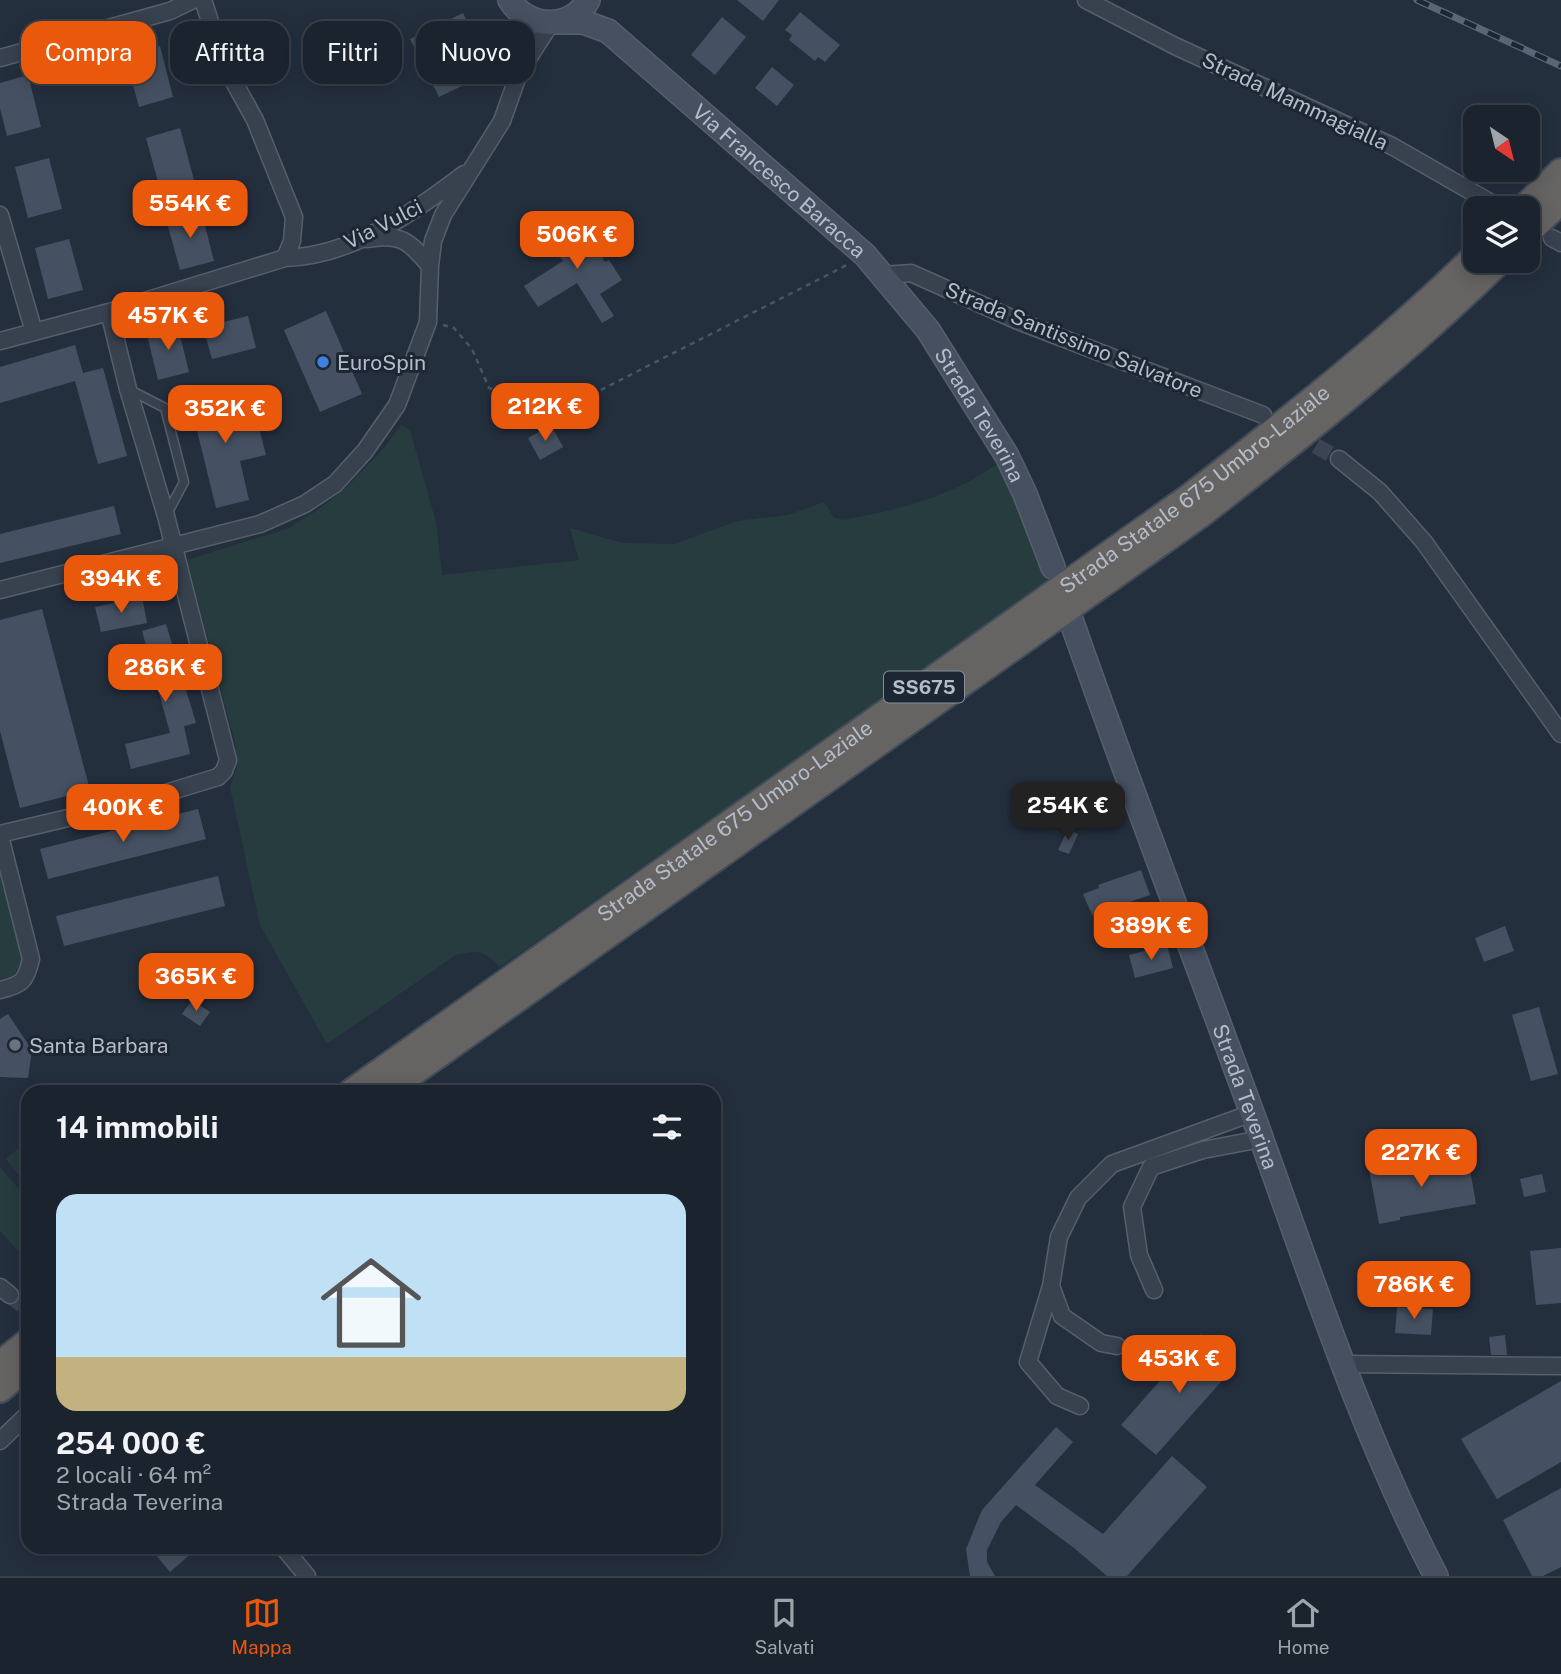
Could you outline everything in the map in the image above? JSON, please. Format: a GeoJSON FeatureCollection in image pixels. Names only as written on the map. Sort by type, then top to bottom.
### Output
{"type":"FeatureCollection","features":[{"type":"Feature","properties":{"kind":"highway"},"geometry":{"type":"LineString","coordinates":[[1536,196],[1561,172]]}},
{"type":"Feature","properties":{"kind":"highway"},"geometry":{"type":"LineString","coordinates":[[1547,238],[1561,200]]}},
{"type":"Feature","properties":{"kind":"highway","name":"Strada Statale 675 Umbro-Laziale"},"geometry":{"type":"LineString","coordinates":[[362,1085],[1190,497],[1286,423],[1376,347],[1463,268]]}},
{"type":"Feature","properties":{"kind":"highway","name":"Strada Statale 675 Umbro-Laziale"},"geometry":{"type":"LineString","coordinates":[[395,1085],[1202,513],[1297,439],[1384,366],[1486,273]]}},
{"type":"Feature","properties":{"kind":"highway"},"geometry":{"type":"LineString","coordinates":[[0,1365],[21,1348]]}},
{"type":"Feature","properties":{"kind":"highway"},"geometry":{"type":"LineString","coordinates":[[0,1389],[21,1371]]}},
{"type":"Feature","properties":{"kind":"main road"},"geometry":{"type":"LineString","coordinates":[[557,22],[575,15],[588,0]]}},
{"type":"Feature","properties":{"kind":"main road","name":"Via Francesco Baracca"},"geometry":{"type":"LineString","coordinates":[[595,0],[608,31]]}},
{"type":"Feature","properties":{"kind":"main road","name":"Via Francesco Baracca"},"geometry":{"type":"LineString","coordinates":[[516,7],[541,23],[583,22],[608,31],[865,255],[884,275]]}},
{"type":"Feature","properties":{"kind":"main road","name":"Strada Teverina"},"geometry":{"type":"LineString","coordinates":[[884,275],[928,330],[1007,456],[1054,567]]}},
{"type":"Feature","properties":{"kind":"main road","name":"Strada Teverina"},"geometry":{"type":"LineString","coordinates":[[1069,614],[1343,1364],[1397,1497],[1436,1576]]}},
{"type":"Feature","properties":{"kind":"street"},"geometry":{"type":"LineString","coordinates":[[0,58],[170,11],[192,0]]}},
{"type":"Feature","properties":{"kind":"street"},"geometry":{"type":"LineString","coordinates":[[203,0],[224,64],[255,120],[294,217],[292,241],[285,258]]}},
{"type":"Feature","properties":{"kind":"street","name":"Strada Mammagialla"},"geometry":{"type":"LineString","coordinates":[[1086,0],[1175,46],[1392,146],[1479,196]]}},
{"type":"Feature","properties":{"kind":"street"},"geometry":{"type":"LineString","coordinates":[[535,52],[557,22]]}},
{"type":"Feature","properties":{"kind":"street"},"geometry":{"type":"LineString","coordinates":[[0,590],[260,524],[305,504],[335,484],[365,451],[397,405],[429,322],[433,241],[443,215],[502,121],[515,84]]}},
{"type":"Feature","properties":{"kind":"street","name":"Via Vulci"},"geometry":{"type":"LineString","coordinates":[[0,341],[108,312],[285,258],[308,257],[358,240],[418,209],[472,168]]}},
{"type":"Feature","properties":{"kind":"street"},"geometry":{"type":"LineString","coordinates":[[0,215],[5,259],[34,332]]}},
{"type":"Feature","properties":{"kind":"street"},"geometry":{"type":"LineString","coordinates":[[358,240],[384,236],[410,243],[430,266]]}},
{"type":"Feature","properties":{"kind":"street","name":"Strada Santissimo Salvatore"},"geometry":{"type":"LineString","coordinates":[[884,275],[911,273],[1018,321],[1263,415]]}},
{"type":"Feature","properties":{"kind":"street"},"geometry":{"type":"LineString","coordinates":[[0,990],[16,987],[27,975],[31,959],[0,835],[136,802],[218,777],[224,771],[228,760],[166,516],[108,312]]}},
{"type":"Feature","properties":{"kind":"street"},"geometry":{"type":"LineString","coordinates":[[1339,459],[1380,492],[1424,542],[1561,734]]}},
{"type":"Feature","properties":{"kind":"street"},"geometry":{"type":"LineString","coordinates":[[1080,1406],[1057,1396],[1028,1362],[1051,1286],[1059,1237],[1078,1198],[1112,1164],[1252,1113]]}},
{"type":"Feature","properties":{"kind":"street"},"geometry":{"type":"LineString","coordinates":[[1154,1290],[1139,1255],[1132,1207],[1150,1167],[1203,1150],[1261,1139]]}},
{"type":"Feature","properties":{"kind":"street"},"geometry":{"type":"LineString","coordinates":[[1051,1286],[1062,1316],[1101,1343],[1117,1346]]}},
{"type":"Feature","properties":{"kind":"street"},"geometry":{"type":"LineString","coordinates":[[1343,1364],[1561,1366]]}},
{"type":"Feature","properties":{"kind":"street"},"geometry":{"type":"LineString","coordinates":[[0,1441],[21,1421]]}},
{"type":"Feature","properties":{"kind":"street"},"geometry":{"type":"LineString","coordinates":[[289,1554],[307,1576]]}},
{"type":"Feature","properties":{"kind":"lane"},"geometry":{"type":"LineString","coordinates":[[128,389],[165,408],[184,482],[166,516]]}},
{"type":"Feature","properties":{"kind":"path"},"geometry":{"type":"LineString","coordinates":[[429,322],[454,328],[472,349],[489,388],[527,400],[566,407],[865,255]]}},
{"type":"Feature","properties":{"kind":"green space"},"geometry":{"type":"Polygon","coordinates":[[[401,425],[410,430],[436,522],[442,575],[579,560],[570,528],[622,543],[674,544],[737,521],[788,515],[824,502],[834,518],[843,520],[863,516],[904,507],[943,494],[997,464],[1013,493],[1051,580],[500,967],[481,952],[456,955],[327,1044],[260,925],[230,787],[237,767],[236,747],[187,560],[289,528],[347,487],[384,448],[401,425]]]}},
{"type":"Feature","properties":{"kind":"green space"},"geometry":{"type":"Polygon","coordinates":[[[0,867],[24,959],[13,976],[0,979],[0,867]]]}},
{"type":"Feature","properties":{"kind":"green space"},"geometry":{"type":"Polygon","coordinates":[[[21,1146],[21,1178],[6,1159],[21,1146]]]}},
{"type":"Feature","properties":{"kind":"green space"},"geometry":{"type":"Polygon","coordinates":[[[0,1167],[21,1191],[21,1254],[0,1231],[0,1167]]]}},
{"type":"Feature","properties":{"kind":"building"},"geometry":{"type":"Polygon","coordinates":[[[737,0],[779,0],[763,21],[737,0]]]}},
{"type":"Feature","properties":{"kind":"building"},"geometry":{"type":"Polygon","coordinates":[[[800,12],[840,45],[825,62],[818,57],[815,61],[789,40],[792,35],[785,30],[800,12]]]}},
{"type":"Feature","properties":{"kind":"building"},"geometry":{"type":"Polygon","coordinates":[[[463,13],[467,21],[447,21],[463,13]]]}},
{"type":"Feature","properties":{"kind":"building"},"geometry":{"type":"Polygon","coordinates":[[[722,17],[746,37],[715,75],[691,55],[722,17]]]}},
{"type":"Feature","properties":{"kind":"building"},"geometry":{"type":"Polygon","coordinates":[[[416,36],[416,51],[410,39],[416,36]]]}},
{"type":"Feature","properties":{"kind":"building"},"geometry":{"type":"Polygon","coordinates":[[[160,46],[173,97],[139,107],[133,84],[156,84],[156,47],[160,46]]]}},
{"type":"Feature","properties":{"kind":"building"},"geometry":{"type":"Polygon","coordinates":[[[772,67],[794,85],[777,106],[755,88],[772,67]]]}},
{"type":"Feature","properties":{"kind":"building"},"geometry":{"type":"Polygon","coordinates":[[[21,77],[21,84],[30,84],[41,127],[7,136],[0,108],[0,83],[21,77]]]}},
{"type":"Feature","properties":{"kind":"building"},"geometry":{"type":"Polygon","coordinates":[[[432,84],[464,84],[464,85],[439,97],[432,84]]]}},
{"type":"Feature","properties":{"kind":"building"},"geometry":{"type":"Polygon","coordinates":[[[180,128],[194,180],[160,189],[146,138],[180,128]]]}},
{"type":"Feature","properties":{"kind":"building"},"geometry":{"type":"Polygon","coordinates":[[[49,158],[62,209],[28,218],[15,167],[49,158]]]}},
{"type":"Feature","properties":{"kind":"building"},"geometry":{"type":"Polygon","coordinates":[[[201,210],[214,261],[180,270],[166,219],[201,210]]]}},
{"type":"Feature","properties":{"kind":"building"},"geometry":{"type":"Polygon","coordinates":[[[581,218],[605,262],[609,260],[622,280],[600,294],[614,316],[602,323],[577,283],[538,307],[524,286],[563,261],[555,249],[563,244],[556,233],[581,218]]]}},
{"type":"Feature","properties":{"kind":"building"},"geometry":{"type":"Polygon","coordinates":[[[69,239],[83,290],[48,299],[35,248],[69,239]]]}},
{"type":"Feature","properties":{"kind":"building","name":"EuroSpin"},"geometry":{"type":"Polygon","coordinates":[[[326,311],[362,394],[320,412],[284,330],[326,311]]]}},
{"type":"Feature","properties":{"kind":"building"},"geometry":{"type":"Polygon","coordinates":[[[248,316],[256,348],[212,359],[203,327],[248,316]]]}},
{"type":"Feature","properties":{"kind":"building"},"geometry":{"type":"Polygon","coordinates":[[[177,323],[189,372],[158,380],[146,331],[177,323]]]}},
{"type":"Feature","properties":{"kind":"building"},"geometry":{"type":"Polygon","coordinates":[[[75,345],[83,373],[103,368],[127,456],[98,464],[75,381],[0,403],[0,367],[75,345]]]}},
{"type":"Feature","properties":{"kind":"building"},"geometry":{"type":"Polygon","coordinates":[[[219,386],[228,419],[255,412],[266,455],[240,461],[249,500],[216,508],[188,394],[219,386]]]}},
{"type":"Feature","properties":{"kind":"building"},"geometry":{"type":"Polygon","coordinates":[[[551,425],[563,447],[540,460],[528,438],[551,425]]]}},
{"type":"Feature","properties":{"kind":"building"},"geometry":{"type":"Polygon","coordinates":[[[114,506],[121,534],[0,563],[0,534],[114,506]]]}},
{"type":"Feature","properties":{"kind":"building"},"geometry":{"type":"Polygon","coordinates":[[[142,597],[147,623],[101,632],[95,607],[142,597]]]}},
{"type":"Feature","properties":{"kind":"building"},"geometry":{"type":"Polygon","coordinates":[[[42,609],[90,790],[20,808],[0,731],[0,620],[42,609]]]}},
{"type":"Feature","properties":{"kind":"building"},"geometry":{"type":"Polygon","coordinates":[[[166,624],[196,723],[184,726],[190,754],[131,769],[125,744],[170,733],[142,631],[166,624]]]}},
{"type":"Feature","properties":{"kind":"building"},"geometry":{"type":"Polygon","coordinates":[[[198,809],[206,839],[48,879],[40,849],[198,809]]]}},
{"type":"Feature","properties":{"kind":"building"},"geometry":{"type":"Polygon","coordinates":[[[1068,829],[1078,834],[1069,854],[1058,850],[1068,829]]]}},
{"type":"Feature","properties":{"kind":"building"},"geometry":{"type":"Polygon","coordinates":[[[1141,870],[1150,895],[1092,915],[1083,894],[1099,888],[1098,885],[1141,870]]]}},
{"type":"Feature","properties":{"kind":"building"},"geometry":{"type":"Polygon","coordinates":[[[218,876],[225,906],[64,946],[56,916],[218,876]]]}},
{"type":"Feature","properties":{"kind":"building"},"geometry":{"type":"Polygon","coordinates":[[[1505,926],[1514,951],[1484,962],[1475,938],[1505,926]]]}},
{"type":"Feature","properties":{"kind":"building"},"geometry":{"type":"Polygon","coordinates":[[[1167,945],[1173,968],[1135,978],[1129,955],[1167,945]]]}},
{"type":"Feature","properties":{"kind":"building"},"geometry":{"type":"Polygon","coordinates":[[[192,1000],[210,1012],[200,1026],[182,1014],[192,1000]]]}},
{"type":"Feature","properties":{"kind":"building"},"geometry":{"type":"Polygon","coordinates":[[[1539,1007],[1558,1074],[1531,1081],[1512,1015],[1539,1007]]]}},
{"type":"Feature","properties":{"kind":"building","name":"Santa Barbara"},"geometry":{"type":"Polygon","coordinates":[[[8,1014],[32,1050],[28,1078],[0,1077],[0,1019],[8,1014]]]}},
{"type":"Feature","properties":{"kind":"building"},"geometry":{"type":"Polygon","coordinates":[[[1468,1158],[1476,1204],[1400,1217],[1400,1220],[1379,1224],[1369,1169],[1401,1164],[1402,1169],[1468,1158]]]}},
{"type":"Feature","properties":{"kind":"building"},"geometry":{"type":"Polygon","coordinates":[[[1542,1174],[1546,1192],[1524,1197],[1520,1179],[1542,1174]]]}},
{"type":"Feature","properties":{"kind":"building"},"geometry":{"type":"Polygon","coordinates":[[[1561,1248],[1561,1303],[1536,1305],[1530,1251],[1561,1248]]]}},
{"type":"Feature","properties":{"kind":"building"},"geometry":{"type":"Polygon","coordinates":[[[1397,1307],[1433,1309],[1431,1335],[1395,1333],[1397,1307]]]}},
{"type":"Feature","properties":{"kind":"building"},"geometry":{"type":"Polygon","coordinates":[[[1201,1334],[1236,1365],[1156,1455],[1121,1425],[1201,1334]]]}},
{"type":"Feature","properties":{"kind":"building"},"geometry":{"type":"Polygon","coordinates":[[[1505,1335],[1507,1355],[1491,1355],[1489,1337],[1505,1335]]]}},
{"type":"Feature","properties":{"kind":"building"},"geometry":{"type":"Polygon","coordinates":[[[1561,1381],[1561,1462],[1497,1499],[1461,1439],[1561,1381]]]}},
{"type":"Feature","properties":{"kind":"building"},"geometry":{"type":"Polygon","coordinates":[[[1056,1427],[1073,1442],[1035,1485],[1103,1534],[1172,1456],[1207,1487],[1127,1576],[1107,1576],[1016,1505],[1001,1522],[987,1550],[987,1562],[995,1576],[970,1576],[966,1549],[982,1510],[1056,1427]]]}},
{"type":"Feature","properties":{"kind":"building"},"geometry":{"type":"Polygon","coordinates":[[[1561,1488],[1561,1567],[1543,1576],[1532,1576],[1503,1520],[1561,1488]]]}},
{"type":"Feature","properties":{"kind":"building"},"geometry":{"type":"Polygon","coordinates":[[[155,1554],[191,1554],[170,1572],[155,1554]]]}},
{"type":"Feature","properties":{"kind":"tunnel"},"geometry":{"type":"LineString","coordinates":[[1295,434],[1339,459]]}},
{"type":"Feature","properties":{"kind":"tunnel"},"geometry":{"type":"LineString","coordinates":[[10,1295],[21,1304]]}},
{"type":"Feature","properties":{"kind":"railway"},"geometry":{"type":"LineString","coordinates":[[1417,0],[1561,66]]}},
{"type":"Feature","properties":{"kind":"place","name":"EuroSpin"},"geometry":{"type":"Point","coordinates":[323,362]}},
{"type":"Feature","properties":{"kind":"place","name":"Santa Barbara"},"geometry":{"type":"Point","coordinates":[15,1045]}}]}
